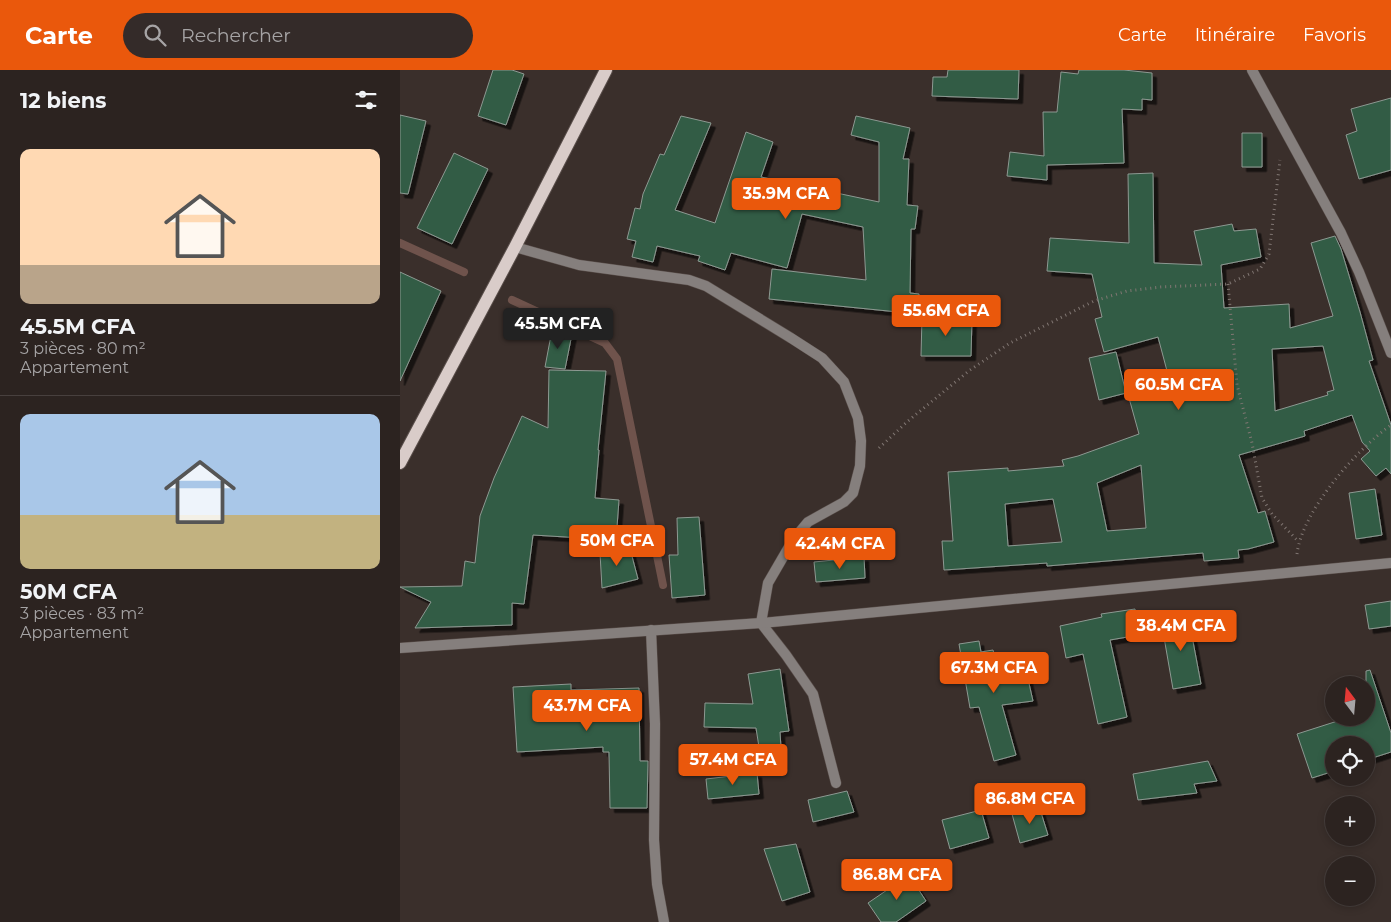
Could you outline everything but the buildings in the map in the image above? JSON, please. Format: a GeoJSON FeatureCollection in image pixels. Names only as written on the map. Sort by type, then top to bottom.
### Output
{"type":"FeatureCollection","features":[{"type":"Feature","properties":{"kind":"main road"},"geometry":{"type":"LineString","coordinates":[[400,463],[515,247],[606,70]]}},
{"type":"Feature","properties":{"kind":"street"},"geometry":{"type":"LineString","coordinates":[[1252,70],[1341,233],[1359,272],[1391,353]]}},
{"type":"Feature","properties":{"kind":"street"},"geometry":{"type":"LineString","coordinates":[[515,247],[579,265],[688,280],[706,286],[822,358],[844,382],[858,418],[861,441],[860,466],[854,493],[844,502],[808,522],[793,540],[768,583],[761,623],[813,694],[836,783]]}},
{"type":"Feature","properties":{"kind":"street"},"geometry":{"type":"LineString","coordinates":[[400,648],[761,623],[1391,563]]}},
{"type":"Feature","properties":{"kind":"street"},"geometry":{"type":"LineString","coordinates":[[651,630],[655,724],[654,840],[657,884],[664,922]]}},
{"type":"Feature","properties":{"kind":"path"},"geometry":{"type":"LineString","coordinates":[[860,466],[908,421],[970,370],[1010,343],[1062,316],[1094,301],[1127,291],[1161,287],[1228,284],[1260,269],[1270,254],[1278,192],[1283,128]]}},
{"type":"Feature","properties":{"kind":"path"},"geometry":{"type":"LineString","coordinates":[[1228,284],[1236,386],[1252,443],[1262,498],[1272,514],[1298,540]]}},
{"type":"Feature","properties":{"kind":"path"},"geometry":{"type":"LineString","coordinates":[[1297,572],[1298,540],[1313,511],[1350,461],[1372,438],[1391,425]]}},
{"type":"Feature","properties":{"kind":"waterway"},"geometry":{"type":"LineString","coordinates":[[400,243],[464,272]]}},
{"type":"Feature","properties":{"kind":"waterway"},"geometry":{"type":"LineString","coordinates":[[512,300],[605,343],[617,359],[663,585]]}}]}
